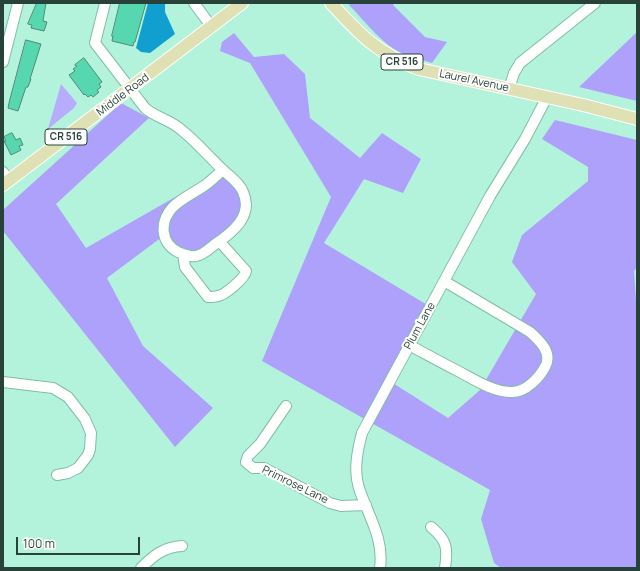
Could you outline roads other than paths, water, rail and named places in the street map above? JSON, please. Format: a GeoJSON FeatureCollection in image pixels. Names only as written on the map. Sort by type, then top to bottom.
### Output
{"type":"FeatureCollection","features":[{"type":"Feature","properties":{"kind":"main road","name":"Middle Road"},"geometry":{"type":"LineString","coordinates":[[5,179],[130,89],[242,3]]}},
{"type":"Feature","properties":{"kind":"main road","name":"Laurel Avenue"},"geometry":{"type":"LineString","coordinates":[[331,3],[364,37],[376,47],[399,61],[419,69],[547,97],[637,119]]}},
{"type":"Feature","properties":{"kind":"street"},"geometry":{"type":"LineString","coordinates":[[3,62],[18,3]]}},
{"type":"Feature","properties":{"kind":"street"},"geometry":{"type":"LineString","coordinates":[[105,3],[95,43],[149,112],[178,127],[237,182],[243,190],[246,203],[245,211],[239,224],[232,233],[204,253],[196,256],[183,254],[172,248],[166,240],[163,228],[164,220],[172,208],[207,184],[223,170]]}},
{"type":"Feature","properties":{"kind":"street"},"geometry":{"type":"LineString","coordinates":[[194,3],[211,26]]}},
{"type":"Feature","properties":{"kind":"street"},"geometry":{"type":"LineString","coordinates":[[509,89],[514,73],[520,63],[595,3]]}},
{"type":"Feature","properties":{"kind":"street","name":"Plum Lane"},"geometry":{"type":"LineString","coordinates":[[380,568],[379,539],[360,490],[356,467],[358,447],[365,427],[490,196],[525,140],[547,97]]}},
{"type":"Feature","properties":{"kind":"street"},"geometry":{"type":"LineString","coordinates":[[183,254],[185,267],[208,297],[219,296],[246,274],[246,271],[220,242]]}},
{"type":"Feature","properties":{"kind":"street"},"geometry":{"type":"LineString","coordinates":[[409,345],[497,390],[514,392],[528,386],[541,375],[548,362],[547,352],[540,341],[530,332],[444,281]]}},
{"type":"Feature","properties":{"kind":"street"},"geometry":{"type":"LineString","coordinates":[[3,382],[53,388],[68,397],[85,419],[91,433],[88,455],[78,468],[68,473],[57,475]]}},
{"type":"Feature","properties":{"kind":"street","name":"Primrose Lane"},"geometry":{"type":"LineString","coordinates":[[286,406],[260,444],[248,456],[246,462],[253,468],[264,468],[330,503],[341,506],[366,505]]}},
{"type":"Feature","properties":{"kind":"street"},"geometry":{"type":"LineString","coordinates":[[431,528],[440,534],[445,543],[447,550],[445,568]]}},
{"type":"Feature","properties":{"kind":"street"},"geometry":{"type":"LineString","coordinates":[[141,568],[156,554],[172,547],[182,546]]}},
{"type":"Feature","properties":{"kind":"water"},"geometry":{"type":"Polygon","coordinates":[[[148,3],[165,3],[165,12],[175,34],[150,53],[141,52],[136,48],[148,3]]]}}]}
